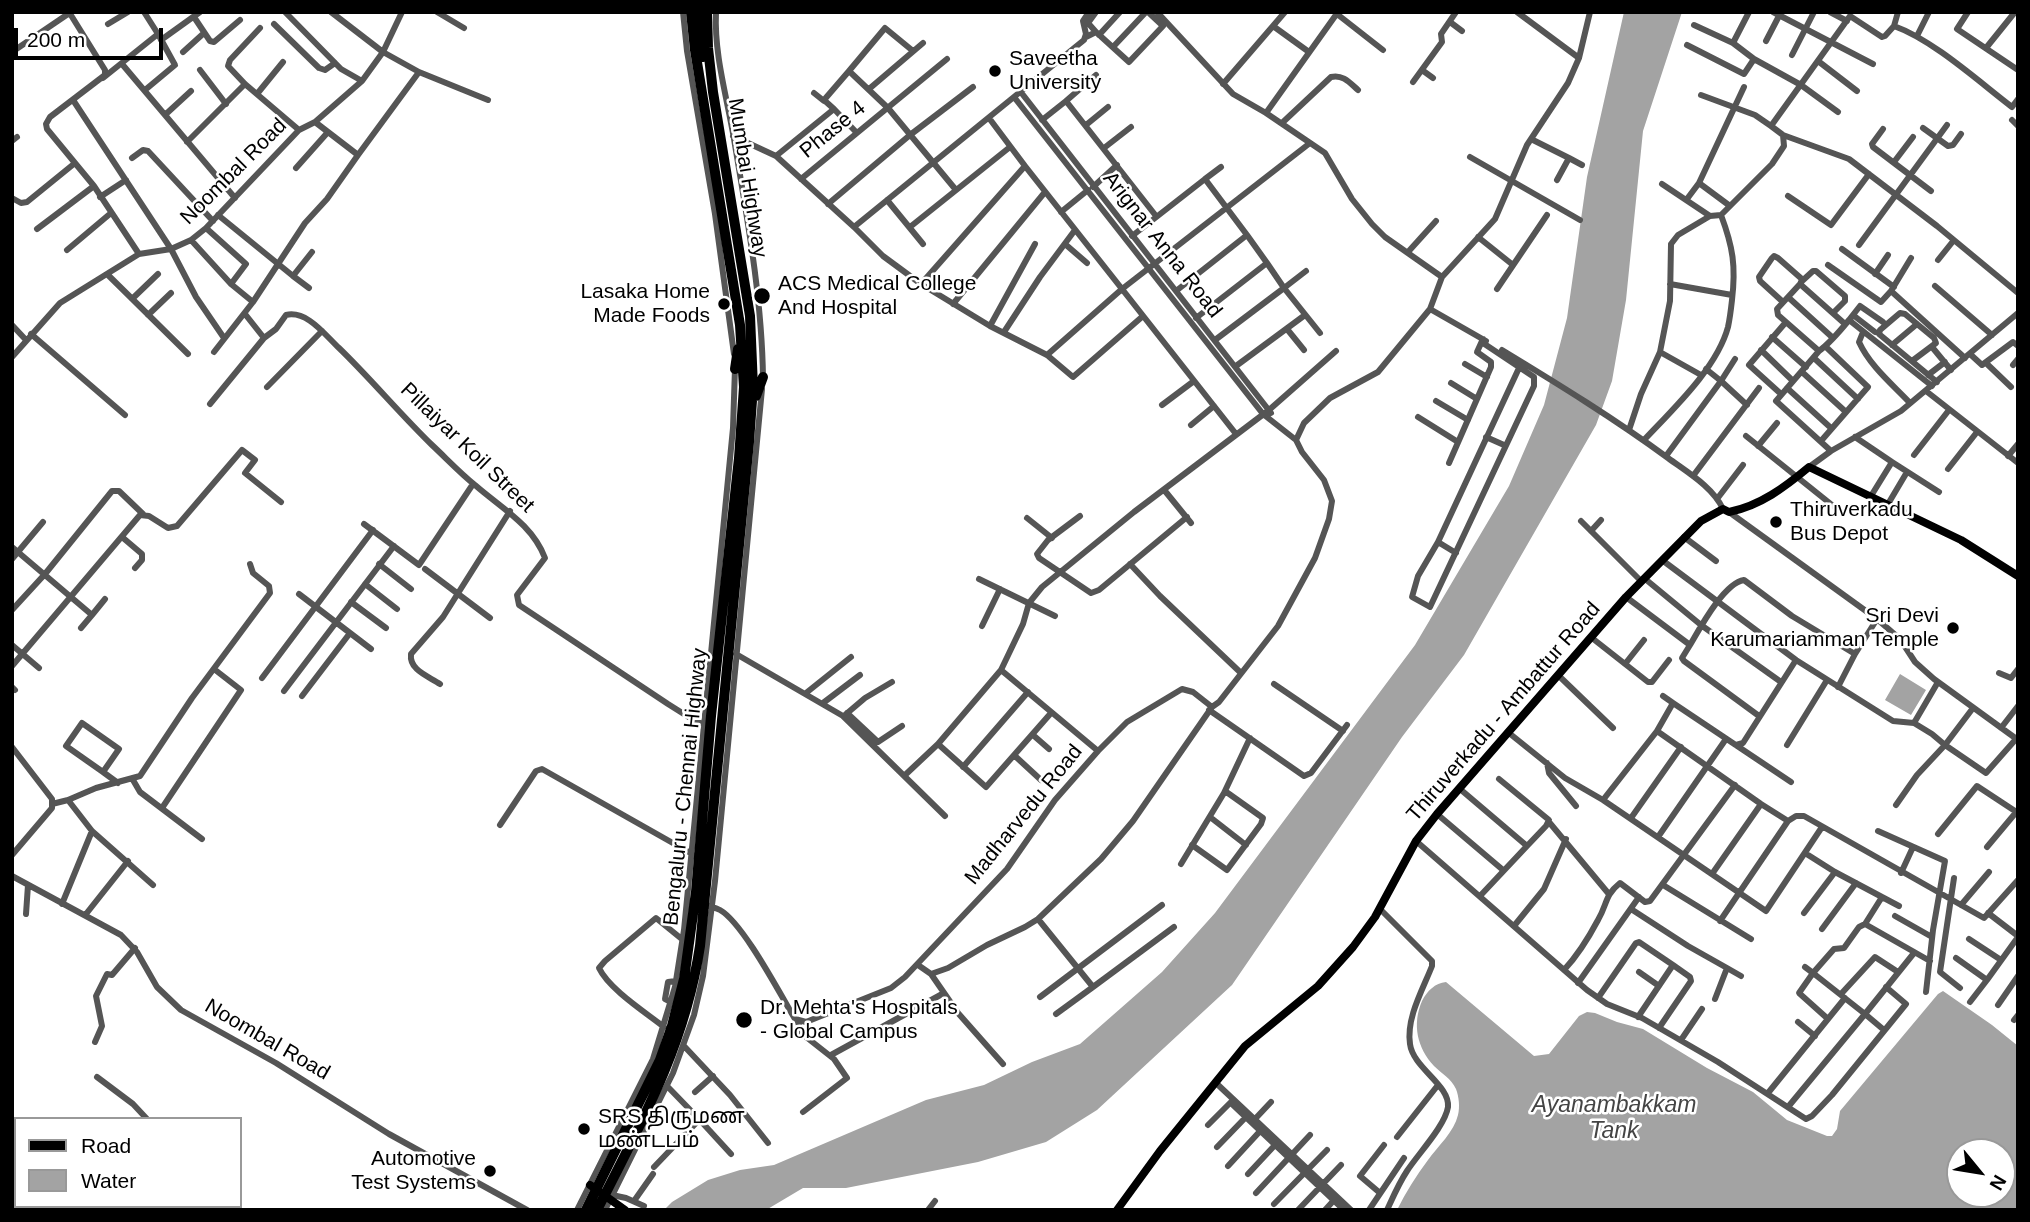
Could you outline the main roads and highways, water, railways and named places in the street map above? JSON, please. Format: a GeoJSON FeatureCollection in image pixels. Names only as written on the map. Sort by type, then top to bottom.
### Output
{"type":"FeatureCollection","features":[{"type":"Feature","properties":{"kind":"highway"},"geometry":{"type":"LineString","coordinates":[[691,12],[740,324],[748,349]]}},
{"type":"Feature","properties":{"kind":"highway"},"geometry":{"type":"LineString","coordinates":[[699,12],[703,58],[718,122]]}},
{"type":"Feature","properties":{"kind":"highway","name":"Mumbai Highway"},"geometry":{"type":"LineString","coordinates":[[707,12],[709,58],[718,122],[750,316],[748,349]]}},
{"type":"Feature","properties":{"kind":"highway"},"geometry":{"type":"LineString","coordinates":[[728,298],[738,307]]}},
{"type":"Feature","properties":{"kind":"highway"},"geometry":{"type":"LineString","coordinates":[[735,369],[740,324]]}},
{"type":"Feature","properties":{"kind":"highway","name":"Bengaluru - Chennai Highway"},"geometry":{"type":"LineString","coordinates":[[597,1210],[667,1042],[684,979],[699,904],[753,387],[748,349]]}},
{"type":"Feature","properties":{"kind":"highway","name":"Bengaluru - Chennai Highway"},"geometry":{"type":"LineString","coordinates":[[699,904],[695,855],[748,349]]}},
{"type":"Feature","properties":{"kind":"highway"},"geometry":{"type":"LineString","coordinates":[[747,453],[757,392],[763,377]]}},
{"type":"Feature","properties":{"kind":"highway","name":"Bengaluru - Chennai Highway"},"geometry":{"type":"LineString","coordinates":[[586,1210],[603,1193]]}},
{"type":"Feature","properties":{"kind":"main road","name":"Thiruverkadu - Ambattur Road"},"geometry":{"type":"LineString","coordinates":[[1117,1210],[1160,1151],[1245,1046],[1318,986],[1353,947],[1380,909],[1416,841],[1437,814],[1626,597],[1701,521],[1726,510],[1740,510],[1778,492],[1809,467],[1961,540],[2018,576]]}},
{"type":"Feature","properties":{"kind":"main road"},"geometry":{"type":"LineString","coordinates":[[603,1193],[625,1210]]}},
{"type":"Feature","properties":{"kind":"water"},"geometry":{"type":"Polygon","coordinates":[[[1624,12],[1682,12],[1643,131],[1626,300],[1612,381],[1596,425],[1464,655],[1402,737],[1232,985],[1097,1110],[1046,1142],[978,1162],[846,1188],[803,1188],[766,1210],[664,1210],[672,1202],[708,1180],[740,1170],[774,1165],[926,1100],[984,1085],[1032,1062],[1080,1044],[1162,972],[1215,913],[1415,645],[1509,486],[1544,405],[1567,318],[1587,177],[1624,12]]]}},
{"type":"Feature","properties":{"kind":"water"},"geometry":{"type":"Polygon","coordinates":[[[1900,674],[1926,690],[1911,715],[1885,700],[1900,674]]]}},
{"type":"Feature","properties":{"kind":"water","name":"Ayanambakkam Tank"},"geometry":{"type":"Polygon","coordinates":[[[1446,982],[1534,1056],[1549,1054],[1579,1016],[1587,1012],[1643,1029],[1753,1092],[1787,1120],[1827,1136],[1832,1136],[1837,1129],[1840,1111],[1943,991],[2018,1046],[2018,1210],[1397,1210],[1419,1172],[1453,1127],[1459,1112],[1456,1089],[1428,1059],[1418,1035],[1417,1018],[1422,1001],[1438,984],[1446,982]]]}},
{"type":"Feature","properties":{"kind":"place","name":"Saveetha University"},"geometry":{"type":"Point","coordinates":[995,71]}},
{"type":"Feature","properties":{"kind":"place","name":"ACS Medical College And Hospital"},"geometry":{"type":"Point","coordinates":[762,296]}},
{"type":"Feature","properties":{"kind":"place","name":"Lasaka Home Made Foods"},"geometry":{"type":"Point","coordinates":[724,304]}},
{"type":"Feature","properties":{"kind":"place","name":"Thiruverkadu Bus Depot"},"geometry":{"type":"Point","coordinates":[1776,522]}},
{"type":"Feature","properties":{"kind":"place","name":"Sri Devi Karumariamman Temple"},"geometry":{"type":"Point","coordinates":[1953,628]}},
{"type":"Feature","properties":{"kind":"place","name":"Dr. Mehta's Hospitals - Global Campus"},"geometry":{"type":"Point","coordinates":[744,1020]}},
{"type":"Feature","properties":{"kind":"place","name":"SRS திருமண மண்டபம்"},"geometry":{"type":"Point","coordinates":[584,1129]}},
{"type":"Feature","properties":{"kind":"place","name":"Automotive Test Systems"},"geometry":{"type":"Point","coordinates":[490,1171]}}]}
